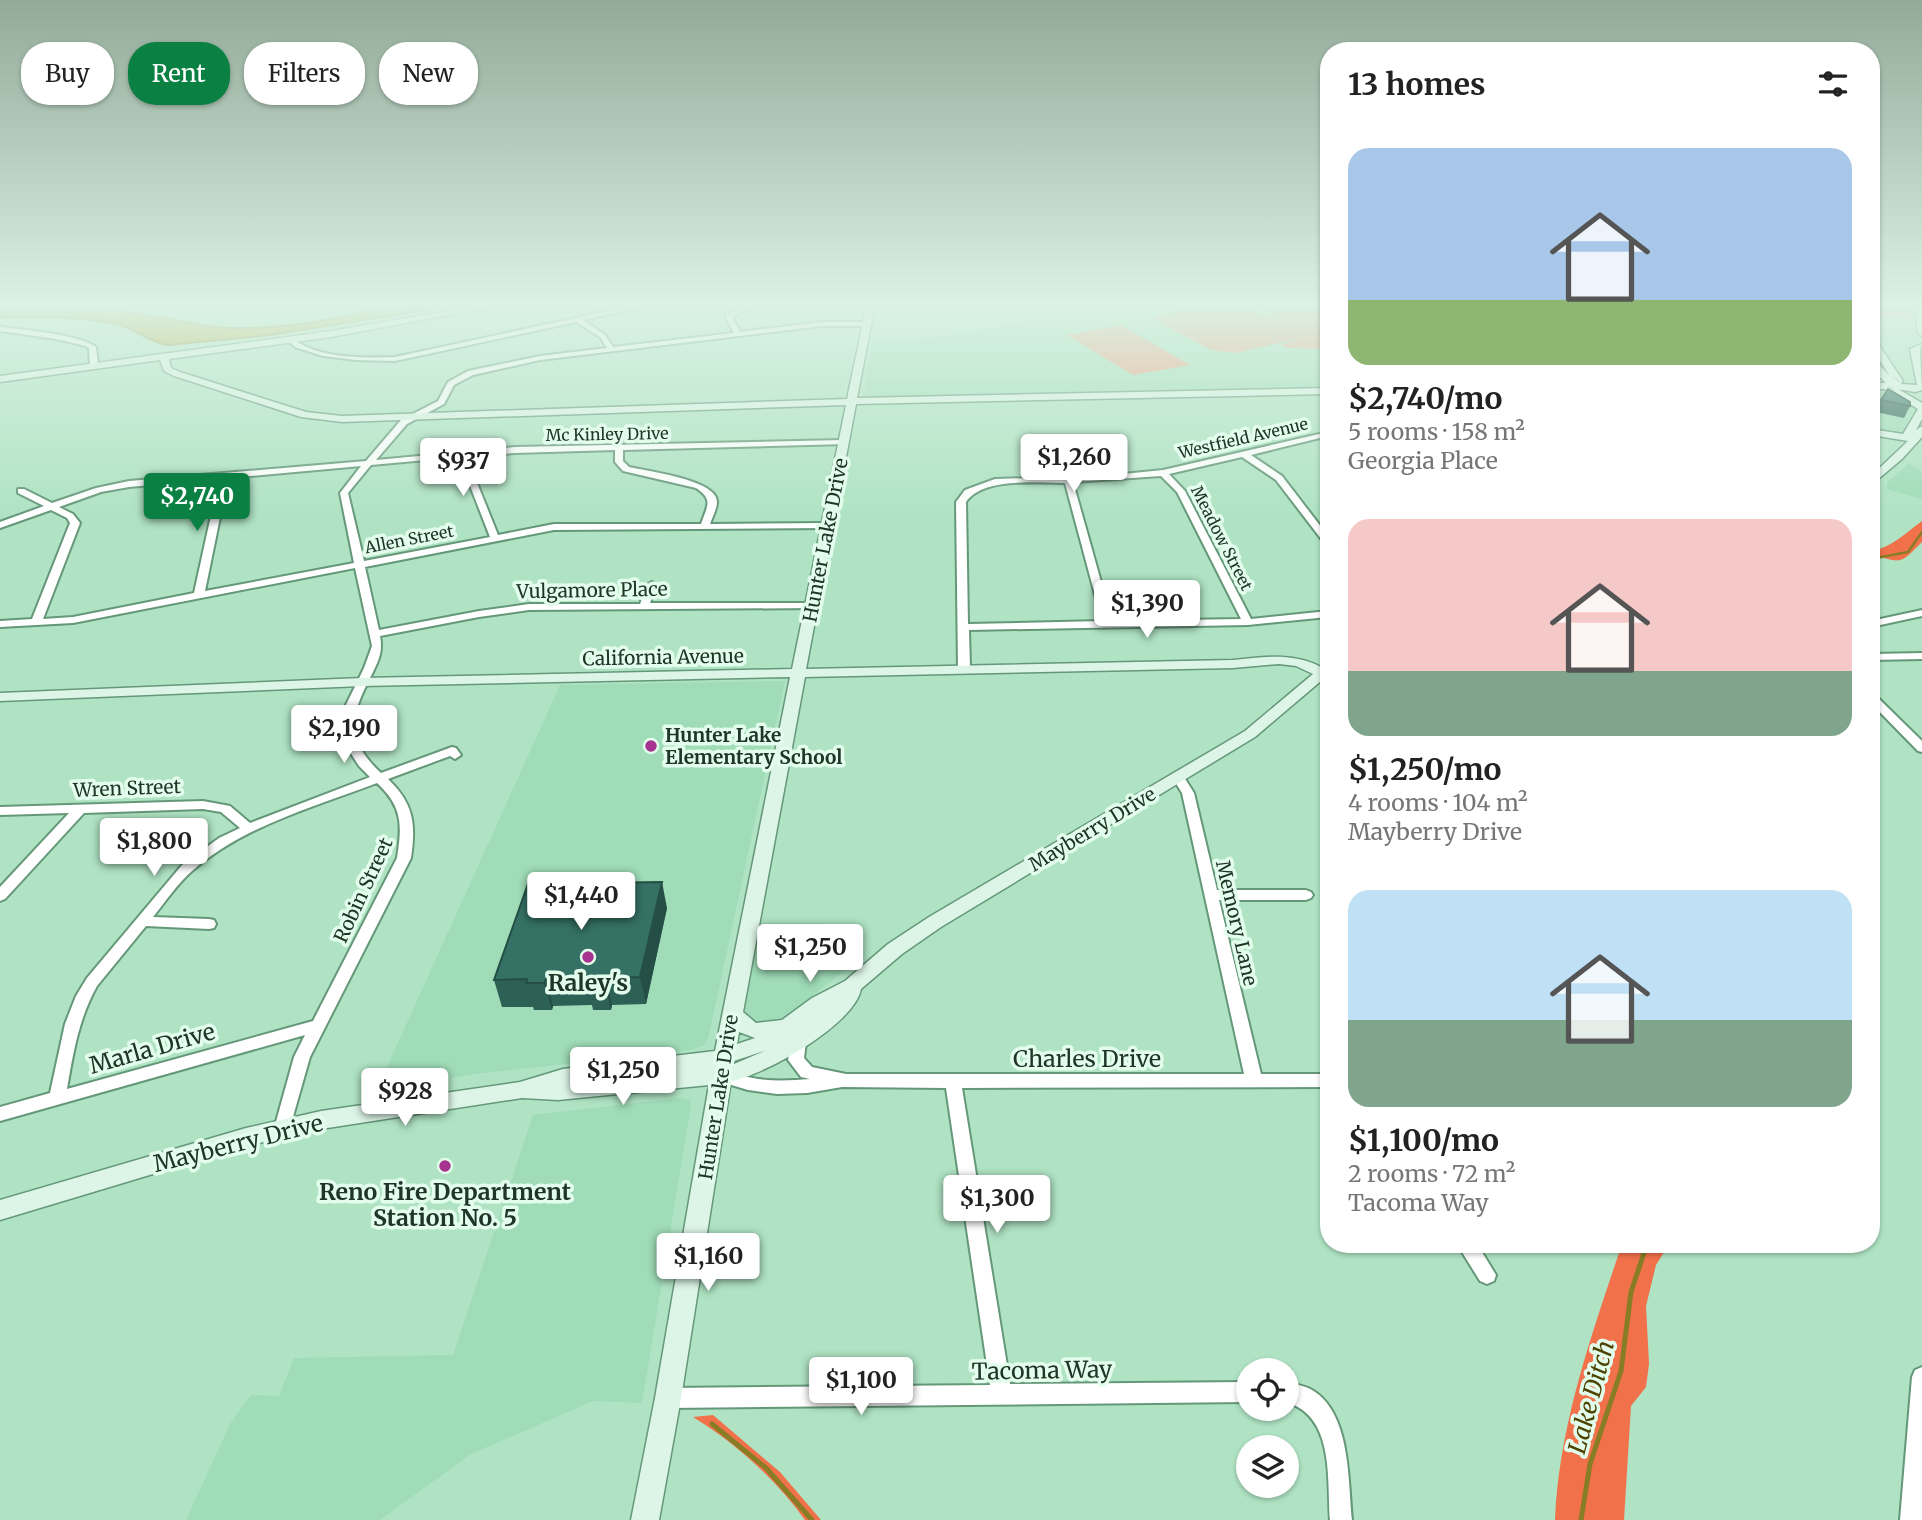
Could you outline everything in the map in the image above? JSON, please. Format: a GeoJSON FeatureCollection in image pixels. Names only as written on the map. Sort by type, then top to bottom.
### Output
{"type":"FeatureCollection","features":[{"type":"Feature","properties":{"kind":"street"},"geometry":{"type":"LineString","coordinates":[[0,379],[27,375]]}},
{"type":"Feature","properties":{"kind":"street"},"geometry":{"type":"LineString","coordinates":[[180,375],[305,415],[342,419],[854,401],[1320,391]]}},
{"type":"Feature","properties":{"kind":"street","name":"Robin Street"},"geometry":{"type":"LineString","coordinates":[[282,1129],[302,1057],[399,868],[408,841],[405,811],[399,799],[359,756],[348,732],[350,707],[375,657],[375,635],[344,493],[368,463],[413,417],[441,402],[451,384],[467,375]]}},
{"type":"Feature","properties":{"kind":"street","name":"Hunter Lake Drive"},"geometry":{"type":"LineString","coordinates":[[645,1520],[668,1398],[732,1011],[859,375]]}},
{"type":"Feature","properties":{"kind":"street"},"geometry":{"type":"LineString","coordinates":[[1881,375],[1890,385],[1910,389],[1922,386],[1920,375]]}},
{"type":"Feature","properties":{"kind":"street"},"geometry":{"type":"LineString","coordinates":[[1880,386],[1892,385],[1898,381],[1894,375]]}},
{"type":"Feature","properties":{"kind":"street"},"geometry":{"type":"LineString","coordinates":[[1880,379],[1922,407],[1899,446],[1899,453]]}},
{"type":"Feature","properties":{"kind":"street"},"geometry":{"type":"LineString","coordinates":[[1880,473],[1899,453],[1913,445],[1922,429]]}},
{"type":"Feature","properties":{"kind":"street"},"geometry":{"type":"LineString","coordinates":[[1880,434],[1906,438]]}},
{"type":"Feature","properties":{"kind":"street","name":"Westfield Avenue"},"geometry":{"type":"LineString","coordinates":[[964,668],[961,508],[964,496],[976,488],[995,482],[1068,480],[1163,472],[1320,437]]}},
{"type":"Feature","properties":{"kind":"street"},"geometry":{"type":"LineString","coordinates":[[1880,439],[1899,453]]}},
{"type":"Feature","properties":{"kind":"street","name":"Mc Kinley Drive"},"geometry":{"type":"LineString","coordinates":[[0,526],[121,485],[475,454],[844,442]]}},
{"type":"Feature","properties":{"kind":"street"},"geometry":{"type":"LineString","coordinates":[[619,448],[619,462],[626,469],[698,486],[710,493],[713,502],[705,526]]}},
{"type":"Feature","properties":{"kind":"street"},"geometry":{"type":"LineString","coordinates":[[475,454],[471,478],[495,538]]}},
{"type":"Feature","properties":{"kind":"street"},"geometry":{"type":"LineString","coordinates":[[1244,454],[1279,478],[1320,531]]}},
{"type":"Feature","properties":{"kind":"street","name":"Meadow Street"},"geometry":{"type":"LineString","coordinates":[[1163,472],[1181,491],[1248,622]]}},
{"type":"Feature","properties":{"kind":"street"},"geometry":{"type":"LineString","coordinates":[[200,596],[224,476]]}},
{"type":"Feature","properties":{"kind":"street"},"geometry":{"type":"LineString","coordinates":[[1068,480],[1108,625]]}},
{"type":"Feature","properties":{"kind":"street"},"geometry":{"type":"LineString","coordinates":[[21,491],[70,516],[75,523],[36,622]]}},
{"type":"Feature","properties":{"kind":"street","name":"Allen Street"},"geometry":{"type":"LineString","coordinates":[[0,624],[73,620],[564,526],[828,526]]}},
{"type":"Feature","properties":{"kind":"street"},"geometry":{"type":"LineString","coordinates":[[644,606],[652,584]]}},
{"type":"Feature","properties":{"kind":"street","name":"Vulgamore Place"},"geometry":{"type":"LineString","coordinates":[[375,635],[529,607],[813,606]]}},
{"type":"Feature","properties":{"kind":"street"},"geometry":{"type":"LineString","coordinates":[[1880,622],[1922,613]]}},
{"type":"Feature","properties":{"kind":"street"},"geometry":{"type":"LineString","coordinates":[[963,627],[1248,622],[1320,615]]}},
{"type":"Feature","properties":{"kind":"street"},"geometry":{"type":"LineString","coordinates":[[1880,657],[1922,656]]}},
{"type":"Feature","properties":{"kind":"street","name":"California Avenue"},"geometry":{"type":"LineString","coordinates":[[0,697],[362,682],[1233,664],[1286,660],[1320,670]]}},
{"type":"Feature","properties":{"kind":"street","name":"Mayberry Drive"},"geometry":{"type":"LineString","coordinates":[[0,1210],[205,1148],[282,1129],[522,1090],[558,1091],[722,1066],[762,1044],[795,1034],[845,1004],[850,997],[852,986],[895,949],[935,922],[1250,734],[1320,678]]}},
{"type":"Feature","properties":{"kind":"street"},"geometry":{"type":"LineString","coordinates":[[1880,706],[1922,748]]}},
{"type":"Feature","properties":{"kind":"street"},"geometry":{"type":"LineString","coordinates":[[57,1098],[71,1023],[79,1003],[141,921],[187,868],[224,841],[248,828],[452,751],[455,755]]}},
{"type":"Feature","properties":{"kind":"street","name":"Memory Lane"},"geometry":{"type":"LineString","coordinates":[[1178,777],[1188,793],[1254,1080]]}},
{"type":"Feature","properties":{"kind":"street","name":"Wren Street"},"geometry":{"type":"LineString","coordinates":[[0,811],[215,807],[233,814],[248,828]]}},
{"type":"Feature","properties":{"kind":"street"},"geometry":{"type":"LineString","coordinates":[[0,896],[80,809]]}},
{"type":"Feature","properties":{"kind":"street"},"geometry":{"type":"LineString","coordinates":[[1211,895],[1306,895]]}},
{"type":"Feature","properties":{"kind":"street"},"geometry":{"type":"LineString","coordinates":[[141,921],[209,924]]}},
{"type":"Feature","properties":{"kind":"street"},"geometry":{"type":"LineString","coordinates":[[732,1011],[737,1023],[749,1029],[795,1034]]}},
{"type":"Feature","properties":{"kind":"street","name":"Marla Drive"},"geometry":{"type":"LineString","coordinates":[[0,1114],[316,1026]]}},
{"type":"Feature","properties":{"kind":"street","name":"Charles Drive"},"geometry":{"type":"LineString","coordinates":[[795,1034],[796,1060],[807,1072],[846,1080]]}},
{"type":"Feature","properties":{"kind":"street","name":"Charles Drive"},"geometry":{"type":"LineString","coordinates":[[722,1066],[744,1085],[755,1086],[818,1085],[846,1080],[1320,1080]]}},
{"type":"Feature","properties":{"kind":"street"},"geometry":{"type":"LineString","coordinates":[[953,1081],[1002,1395]]}},
{"type":"Feature","properties":{"kind":"street"},"geometry":{"type":"LineString","coordinates":[[1472,1253],[1487,1275]]}},
{"type":"Feature","properties":{"kind":"street"},"geometry":{"type":"LineString","coordinates":[[1911,1520],[1918,1474],[1922,1377]]}},
{"type":"Feature","properties":{"kind":"street","name":"Tacoma Way"},"geometry":{"type":"LineString","coordinates":[[668,1398],[1236,1392]]}},
{"type":"Feature","properties":{"kind":"street"},"geometry":{"type":"LineString","coordinates":[[1299,1396],[1312,1401],[1327,1419],[1341,1520]]}},
{"type":"Feature","properties":{"kind":"shaded area"},"geometry":{"type":"Polygon","coordinates":[[[867,375],[1320,375],[1320,387],[875,397],[864,394],[867,375]]]}},
{"type":"Feature","properties":{"kind":"shaded area"},"geometry":{"type":"Polygon","coordinates":[[[1880,388],[1885,388],[1914,409],[1901,434],[1880,430],[1880,388]]]}},
{"type":"Feature","properties":{"kind":"shaded area"},"geometry":{"type":"Polygon","coordinates":[[[1909,463],[1922,472],[1922,499],[1887,489],[1887,483],[1909,463]]]}},
{"type":"Feature","properties":{"kind":"shaded area"},"geometry":{"type":"Polygon","coordinates":[[[1922,521],[1922,542],[1904,559],[1880,557],[1880,549],[1896,541],[1922,521]]]}},
{"type":"Feature","properties":{"kind":"shaded area"},"geometry":{"type":"Polygon","coordinates":[[[785,682],[708,1039],[704,1045],[692,1050],[483,1073],[377,1089],[560,685],[785,682]]]}},
{"type":"Feature","properties":{"kind":"shaded area"},"geometry":{"type":"Polygon","coordinates":[[[761,923],[825,923],[865,954],[780,1022],[757,1026],[746,1016],[745,1009],[761,923]]]}},
{"type":"Feature","properties":{"kind":"shaded area"},"geometry":{"type":"Polygon","coordinates":[[[679,1098],[690,1100],[691,1105],[642,1403],[593,1401],[471,1454],[380,1520],[186,1520],[230,1424],[251,1395],[279,1396],[294,1358],[453,1355],[533,1115],[679,1098]]]}},
{"type":"Feature","properties":{"kind":"shaded area"},"geometry":{"type":"Polygon","coordinates":[[[1619,1253],[1663,1253],[1656,1265],[1646,1306],[1649,1364],[1646,1387],[1631,1406],[1624,1520],[1555,1520],[1563,1449],[1589,1346],[1619,1253]]]}},
{"type":"Feature","properties":{"kind":"shaded area"},"geometry":{"type":"Polygon","coordinates":[[[713,1415],[780,1472],[821,1520],[805,1520],[754,1463],[725,1438],[693,1417],[713,1415]]]}},
{"type":"Feature","properties":{"kind":"building"},"geometry":{"type":"Polygon","coordinates":[[[1888,389],[1910,402],[1910,406],[1881,400],[1888,389]]]}},
{"type":"Feature","properties":{"kind":"building","name":"Raley's"},"geometry":{"type":"Polygon","coordinates":[[[662,882],[640,977],[606,978],[604,983],[586,983],[588,978],[546,979],[544,983],[526,983],[527,979],[494,980],[528,884],[662,882]]]}},
{"type":"Feature","properties":{"kind":"waterway","name":"Lake Ditch"},"geometry":{"type":"LineString","coordinates":[[1880,557],[1908,552],[1922,532]]}},
{"type":"Feature","properties":{"kind":"waterway","name":"Lake Ditch"},"geometry":{"type":"LineString","coordinates":[[1581,1520],[1590,1464],[1621,1371],[1631,1292],[1644,1253]]}},
{"type":"Feature","properties":{"kind":"waterway","name":"Lake Ditch"},"geometry":{"type":"LineString","coordinates":[[712,1424],[766,1468],[812,1520]]}},
{"type":"Feature","properties":{"kind":"place","name":"Hunter Lake Elementary School"},"geometry":{"type":"Point","coordinates":[651,746]}},
{"type":"Feature","properties":{"kind":"place","name":"Raley's"},"geometry":{"type":"Point","coordinates":[588,957]}},
{"type":"Feature","properties":{"kind":"place","name":"Reno Fire Department Station No. 5"},"geometry":{"type":"Point","coordinates":[445,1166]}}]}
